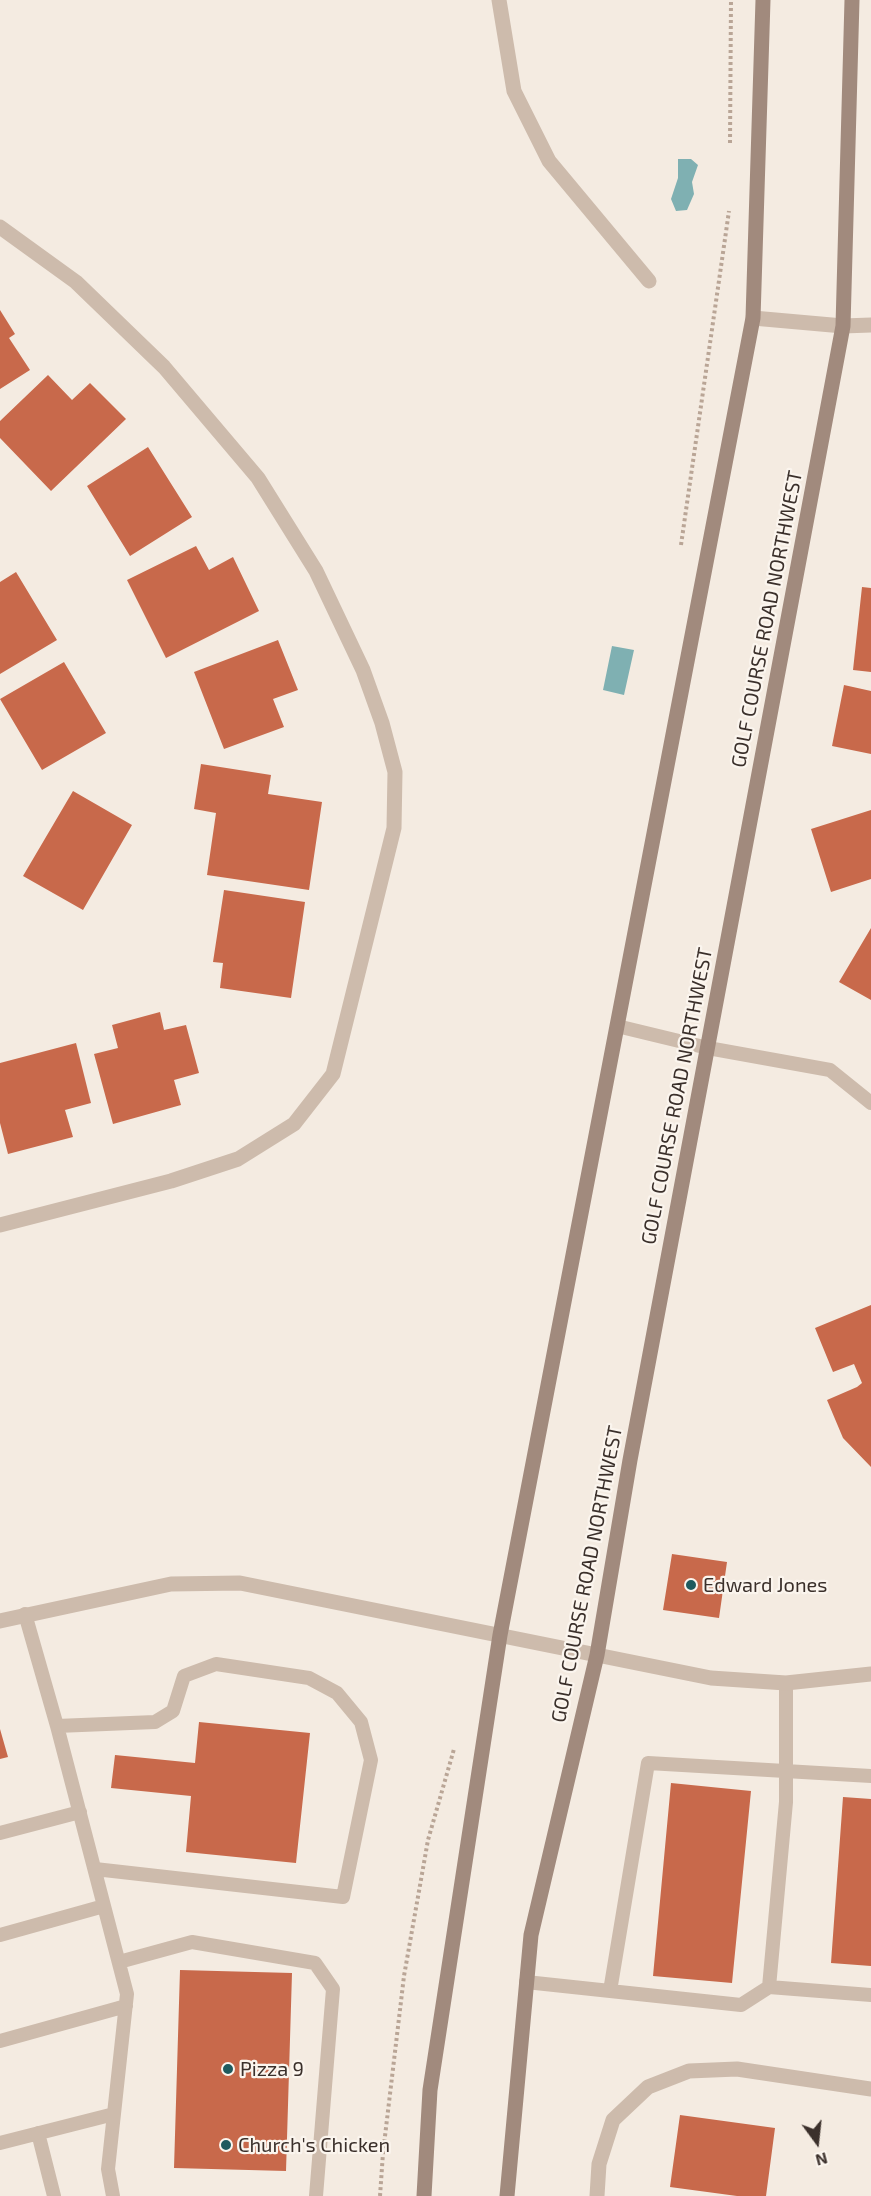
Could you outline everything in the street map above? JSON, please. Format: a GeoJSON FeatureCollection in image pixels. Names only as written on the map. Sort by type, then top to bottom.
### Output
{"type":"FeatureCollection","features":[{"type":"Feature","properties":{"kind":"main road"},"geometry":{"type":"LineString","coordinates":[[424,2196],[430,2090],[500,1635],[753,318],[763,0]]}},
{"type":"Feature","properties":{"kind":"main road","name":"GOLF COURSE ROAD NORTHWEST"},"geometry":{"type":"LineString","coordinates":[[507,2196],[531,1935],[597,1655],[630,1460],[843,326],[852,0]]}},
{"type":"Feature","properties":{"kind":"street"},"geometry":{"type":"LineString","coordinates":[[500,0],[514,91],[549,161],[649,281]]}},
{"type":"Feature","properties":{"kind":"street"},"geometry":{"type":"LineString","coordinates":[[0,227],[76,282],[164,367],[258,478],[316,571],[363,670],[382,723],[395,772],[394,828],[333,1074],[294,1124],[238,1159],[171,1181],[0,1224]]}},
{"type":"Feature","properties":{"kind":"street"},"geometry":{"type":"LineString","coordinates":[[753,318],[843,326],[871,326]]}},
{"type":"Feature","properties":{"kind":"street"},"geometry":{"type":"LineString","coordinates":[[0,1621],[171,1584],[240,1583],[711,1678],[786,1683],[871,1674]]}},
{"type":"Feature","properties":{"kind":"street"},"geometry":{"type":"LineString","coordinates":[[597,2196],[599,2164],[613,2120],[648,2087],[689,2071],[737,2068],[871,2089]]}},
{"type":"Feature","properties":{"kind":"lane"},"geometry":{"type":"LineString","coordinates":[[617,1026],[708,1048],[830,1070],[871,1103]]}},
{"type":"Feature","properties":{"kind":"lane"},"geometry":{"type":"LineString","coordinates":[[25,1614],[57,1726],[127,1994],[108,2169],[112,2196]]}},
{"type":"Feature","properties":{"kind":"lane"},"geometry":{"type":"LineString","coordinates":[[57,1726],[155,1722],[173,1711],[184,1676],[216,1664],[309,1678],[337,1693],[361,1722],[371,1760],[343,1897],[95,1869]]}},
{"type":"Feature","properties":{"kind":"lane"},"geometry":{"type":"LineString","coordinates":[[769,1987],[786,1802],[786,1683]]}},
{"type":"Feature","properties":{"kind":"lane"},"geometry":{"type":"LineString","coordinates":[[610,1991],[648,1763],[871,1776]]}},
{"type":"Feature","properties":{"kind":"lane"},"geometry":{"type":"LineString","coordinates":[[0,1833],[80,1812]]}},
{"type":"Feature","properties":{"kind":"lane"},"geometry":{"type":"LineString","coordinates":[[0,1935],[104,1906]]}},
{"type":"Feature","properties":{"kind":"lane"},"geometry":{"type":"LineString","coordinates":[[119,1962],[192,1942],[315,1963],[333,1989],[316,2196]]}},
{"type":"Feature","properties":{"kind":"lane"},"geometry":{"type":"LineString","coordinates":[[526,1982],[741,2005],[769,1987],[871,1995]]}},
{"type":"Feature","properties":{"kind":"lane"},"geometry":{"type":"LineString","coordinates":[[0,2041],[126,2006]]}},
{"type":"Feature","properties":{"kind":"lane"},"geometry":{"type":"LineString","coordinates":[[0,2143],[114,2114]]}},
{"type":"Feature","properties":{"kind":"lane"},"geometry":{"type":"LineString","coordinates":[[38,2133],[54,2196]]}},
{"type":"Feature","properties":{"kind":"path"},"geometry":{"type":"LineString","coordinates":[[730,153],[731,0]]}},
{"type":"Feature","properties":{"kind":"path"},"geometry":{"type":"LineString","coordinates":[[679,556],[730,200]]}},
{"type":"Feature","properties":{"kind":"path"},"geometry":{"type":"LineString","coordinates":[[380,2196],[404,1976],[428,1840],[456,1743]]}},
{"type":"Feature","properties":{"kind":"water"},"geometry":{"type":"Polygon","coordinates":[[[678,159],[691,159],[698,165],[692,182],[694,194],[687,210],[676,211],[671,199],[678,178],[678,159]]]}},
{"type":"Feature","properties":{"kind":"water"},"geometry":{"type":"Polygon","coordinates":[[[612,646],[634,650],[624,695],[603,690],[612,646]]]}},
{"type":"Feature","properties":{"kind":"building"},"geometry":{"type":"Polygon","coordinates":[[[0,310],[15,334],[9,338],[30,370],[0,389],[0,310]]]}},
{"type":"Feature","properties":{"kind":"building"},"geometry":{"type":"Polygon","coordinates":[[[48,375],[72,400],[90,383],[126,419],[51,491],[0,438],[0,421],[48,375]]]}},
{"type":"Feature","properties":{"kind":"building"},"geometry":{"type":"Polygon","coordinates":[[[148,447],[192,517],[130,556],[87,486],[148,447]]]}},
{"type":"Feature","properties":{"kind":"building"},"geometry":{"type":"Polygon","coordinates":[[[196,546],[209,570],[233,557],[259,611],[166,658],[127,580],[196,546]]]}},
{"type":"Feature","properties":{"kind":"building"},"geometry":{"type":"Polygon","coordinates":[[[16,572],[57,640],[0,674],[0,582],[16,572]]]}},
{"type":"Feature","properties":{"kind":"building"},"geometry":{"type":"Polygon","coordinates":[[[862,587],[871,588],[871,672],[853,670],[862,587]]]}},
{"type":"Feature","properties":{"kind":"building"},"geometry":{"type":"Polygon","coordinates":[[[278,640],[298,690],[273,699],[284,727],[224,749],[194,672],[278,640]]]}},
{"type":"Feature","properties":{"kind":"building"},"geometry":{"type":"Polygon","coordinates":[[[64,662],[106,733],[42,770],[0,699],[64,662]]]}},
{"type":"Feature","properties":{"kind":"building"},"geometry":{"type":"Polygon","coordinates":[[[844,685],[871,691],[871,754],[832,746],[844,685]]]}},
{"type":"Feature","properties":{"kind":"building"},"geometry":{"type":"Polygon","coordinates":[[[201,764],[271,775],[268,794],[322,802],[309,890],[207,875],[216,813],[194,809],[201,764]]]}},
{"type":"Feature","properties":{"kind":"building"},"geometry":{"type":"Polygon","coordinates":[[[73,791],[132,825],[83,910],[23,876],[73,791]]]}},
{"type":"Feature","properties":{"kind":"building"},"geometry":{"type":"Polygon","coordinates":[[[871,810],[871,879],[831,892],[811,829],[871,810]]]}},
{"type":"Feature","properties":{"kind":"building"},"geometry":{"type":"Polygon","coordinates":[[[224,890],[305,902],[291,998],[220,988],[223,963],[213,962],[224,890]]]}},
{"type":"Feature","properties":{"kind":"building"},"geometry":{"type":"Polygon","coordinates":[[[871,928],[871,1000],[839,982],[871,928]]]}},
{"type":"Feature","properties":{"kind":"building"},"geometry":{"type":"Polygon","coordinates":[[[160,1012],[164,1030],[186,1025],[199,1073],[174,1080],[181,1105],[113,1124],[94,1054],[118,1048],[112,1025],[160,1012]]]}},
{"type":"Feature","properties":{"kind":"building"},"geometry":{"type":"Polygon","coordinates":[[[76,1043],[91,1103],[65,1110],[73,1137],[8,1154],[0,1123],[0,1063],[76,1043]]]}},
{"type":"Feature","properties":{"kind":"building"},"geometry":{"type":"Polygon","coordinates":[[[871,1305],[871,1467],[843,1438],[827,1400],[862,1383],[854,1364],[833,1372],[815,1328],[871,1305]]]}},
{"type":"Feature","properties":{"kind":"building"},"geometry":{"type":"Polygon","coordinates":[[[672,1554],[727,1562],[719,1618],[663,1610],[672,1554]]]}},
{"type":"Feature","properties":{"kind":"building"},"geometry":{"type":"Polygon","coordinates":[[[199,1722],[310,1733],[296,1863],[186,1852],[191,1796],[111,1788],[115,1755],[195,1763],[199,1722]]]}},
{"type":"Feature","properties":{"kind":"building"},"geometry":{"type":"Polygon","coordinates":[[[0,1729],[8,1757],[0,1759],[0,1729]]]}},
{"type":"Feature","properties":{"kind":"building"},"geometry":{"type":"Polygon","coordinates":[[[671,1783],[751,1791],[732,1983],[653,1976],[671,1783]]]}},
{"type":"Feature","properties":{"kind":"building"},"geometry":{"type":"Polygon","coordinates":[[[843,1797],[871,1799],[871,1966],[831,1963],[843,1797]]]}},
{"type":"Feature","properties":{"kind":"building"},"geometry":{"type":"Polygon","coordinates":[[[180,1970],[292,1973],[286,2171],[174,2168],[180,1970]]]}},
{"type":"Feature","properties":{"kind":"building"},"geometry":{"type":"Polygon","coordinates":[[[680,2115],[775,2128],[766,2196],[737,2196],[670,2187],[680,2115]]]}},
{"type":"Feature","properties":{"kind":"place","name":"Edward Jones"},"geometry":{"type":"Point","coordinates":[691,1585]}},
{"type":"Feature","properties":{"kind":"place","name":"Pizza 9"},"geometry":{"type":"Point","coordinates":[228,2069]}},
{"type":"Feature","properties":{"kind":"place","name":"Church's Chicken"},"geometry":{"type":"Point","coordinates":[226,2145]}}]}
